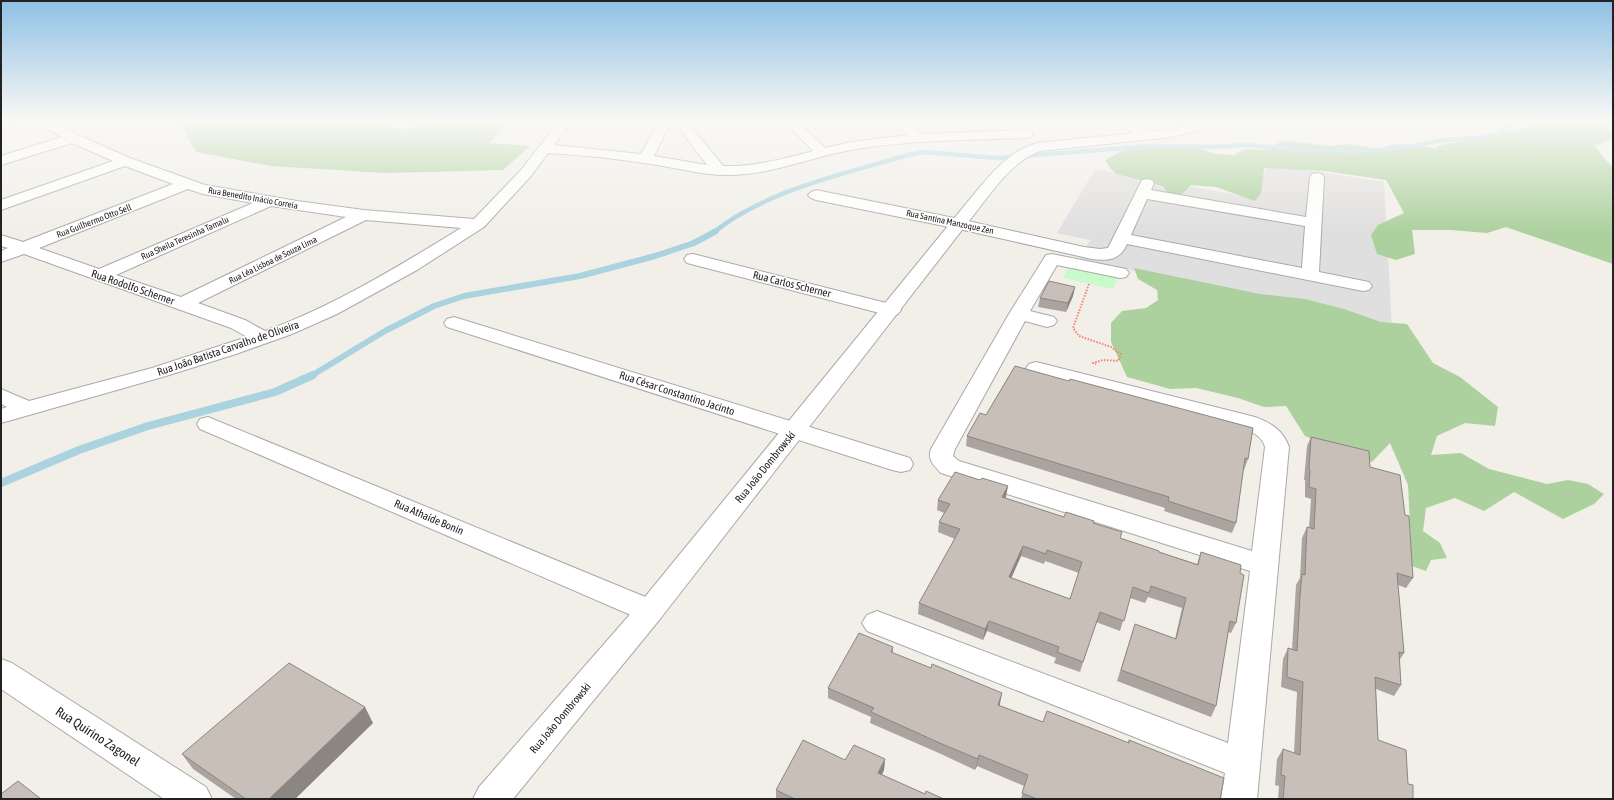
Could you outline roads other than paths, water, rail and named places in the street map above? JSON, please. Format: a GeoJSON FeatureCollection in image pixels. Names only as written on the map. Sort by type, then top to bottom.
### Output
{"type":"FeatureCollection","features":[{"type":"Feature","properties":{"kind":"street"},"geometry":{"type":"LineString","coordinates":[[1,161],[13,157]]}},
{"type":"Feature","properties":{"kind":"street","name":"Rua Benedito Inácio Correia"},"geometry":{"type":"LineString","coordinates":[[117,157],[187,184],[270,201],[364,215],[478,224]]}},
{"type":"Feature","properties":{"kind":"street","name":"Rua João Batista Carvalho de Oliveira"},"geometry":{"type":"LineString","coordinates":[[1,416],[159,372],[262,338],[304,322],[411,266],[478,224],[526,173],[538,157]]}},
{"type":"Feature","properties":{"kind":"street"},"geometry":{"type":"LineString","coordinates":[[633,157],[718,170],[742,170],[756,168],[800,157]]}},
{"type":"Feature","properties":{"kind":"street"},"geometry":{"type":"LineString","coordinates":[[708,157],[718,170]]}},
{"type":"Feature","properties":{"kind":"street","name":"Rua João Dombrowski"},"geometry":{"type":"LineString","coordinates":[[491,799],[650,611],[959,224],[1016,157]]}},
{"type":"Feature","properties":{"kind":"street"},"geometry":{"type":"LineString","coordinates":[[1,205],[125,161]]}},
{"type":"Feature","properties":{"kind":"street"},"geometry":{"type":"LineString","coordinates":[[1310,276],[1317,177]]}},
{"type":"Feature","properties":{"kind":"street","name":"Rua Guilhermo Otto Sell"},"geometry":{"type":"LineString","coordinates":[[1,257],[187,184]]}},
{"type":"Feature","properties":{"kind":"street"},"geometry":{"type":"LineString","coordinates":[[1314,224],[1145,188],[1121,238],[1364,286]]}},
{"type":"Feature","properties":{"kind":"street","name":"Rua Santina Manzoque Zen"},"geometry":{"type":"LineString","coordinates":[[816,195],[1104,255],[1115,251],[1121,238]]}},
{"type":"Feature","properties":{"kind":"street","name":"Rua Sheila Teresinha Tamalu"},"geometry":{"type":"LineString","coordinates":[[100,276],[270,201]]}},
{"type":"Feature","properties":{"kind":"street","name":"Rua Léa Lisboa de Souza Lima"},"geometry":{"type":"LineString","coordinates":[[182,304],[364,215]]}},
{"type":"Feature","properties":{"kind":"street","name":"Rua Rodolfo Scherner"},"geometry":{"type":"LineString","coordinates":[[1,240],[238,324],[251,330],[262,338]]}},
{"type":"Feature","properties":{"kind":"street","name":"Rua Carlos Scherner"},"geometry":{"type":"LineString","coordinates":[[693,259],[891,310]]}},
{"type":"Feature","properties":{"kind":"street"},"geometry":{"type":"LineString","coordinates":[[1120,273],[1052,259],[1019,314],[943,449],[941,454],[942,459],[950,467],[1264,565]]}},
{"type":"Feature","properties":{"kind":"street"},"geometry":{"type":"LineString","coordinates":[[1019,314],[1047,321]]}},
{"type":"Feature","properties":{"kind":"street","name":"Rua César Constantino Jacinto"},"geometry":{"type":"LineString","coordinates":[[454,323],[901,464]]}},
{"type":"Feature","properties":{"kind":"street"},"geometry":{"type":"LineString","coordinates":[[1036,368],[1247,422],[1268,432],[1275,439],[1277,447],[1239,799]]}},
{"type":"Feature","properties":{"kind":"street"},"geometry":{"type":"LineString","coordinates":[[1,396],[28,409]]}},
{"type":"Feature","properties":{"kind":"street","name":"Rua Athaíde Bonin"},"geometry":{"type":"LineString","coordinates":[[208,424],[650,611]]}},
{"type":"Feature","properties":{"kind":"street"},"geometry":{"type":"LineString","coordinates":[[877,623],[1242,764]]}},
{"type":"Feature","properties":{"kind":"street","name":"Rua Quirino Zagonel"},"geometry":{"type":"LineString","coordinates":[[1,672],[194,799]]}},
{"type":"Feature","properties":{"kind":"waterway"},"geometry":{"type":"LineString","coordinates":[[714,232],[732,219],[779,195],[821,180],[900,157]]}},
{"type":"Feature","properties":{"kind":"waterway"},"geometry":{"type":"LineString","coordinates":[[990,157],[1006,157]]}},
{"type":"Feature","properties":{"kind":"waterway"},"geometry":{"type":"LineString","coordinates":[[312,376],[385,331],[434,306],[464,296],[580,276],[655,256],[694,243],[716,231]]}},
{"type":"Feature","properties":{"kind":"waterway"},"geometry":{"type":"LineString","coordinates":[[1,483],[79,450],[148,426],[275,392],[312,376]]}}]}
